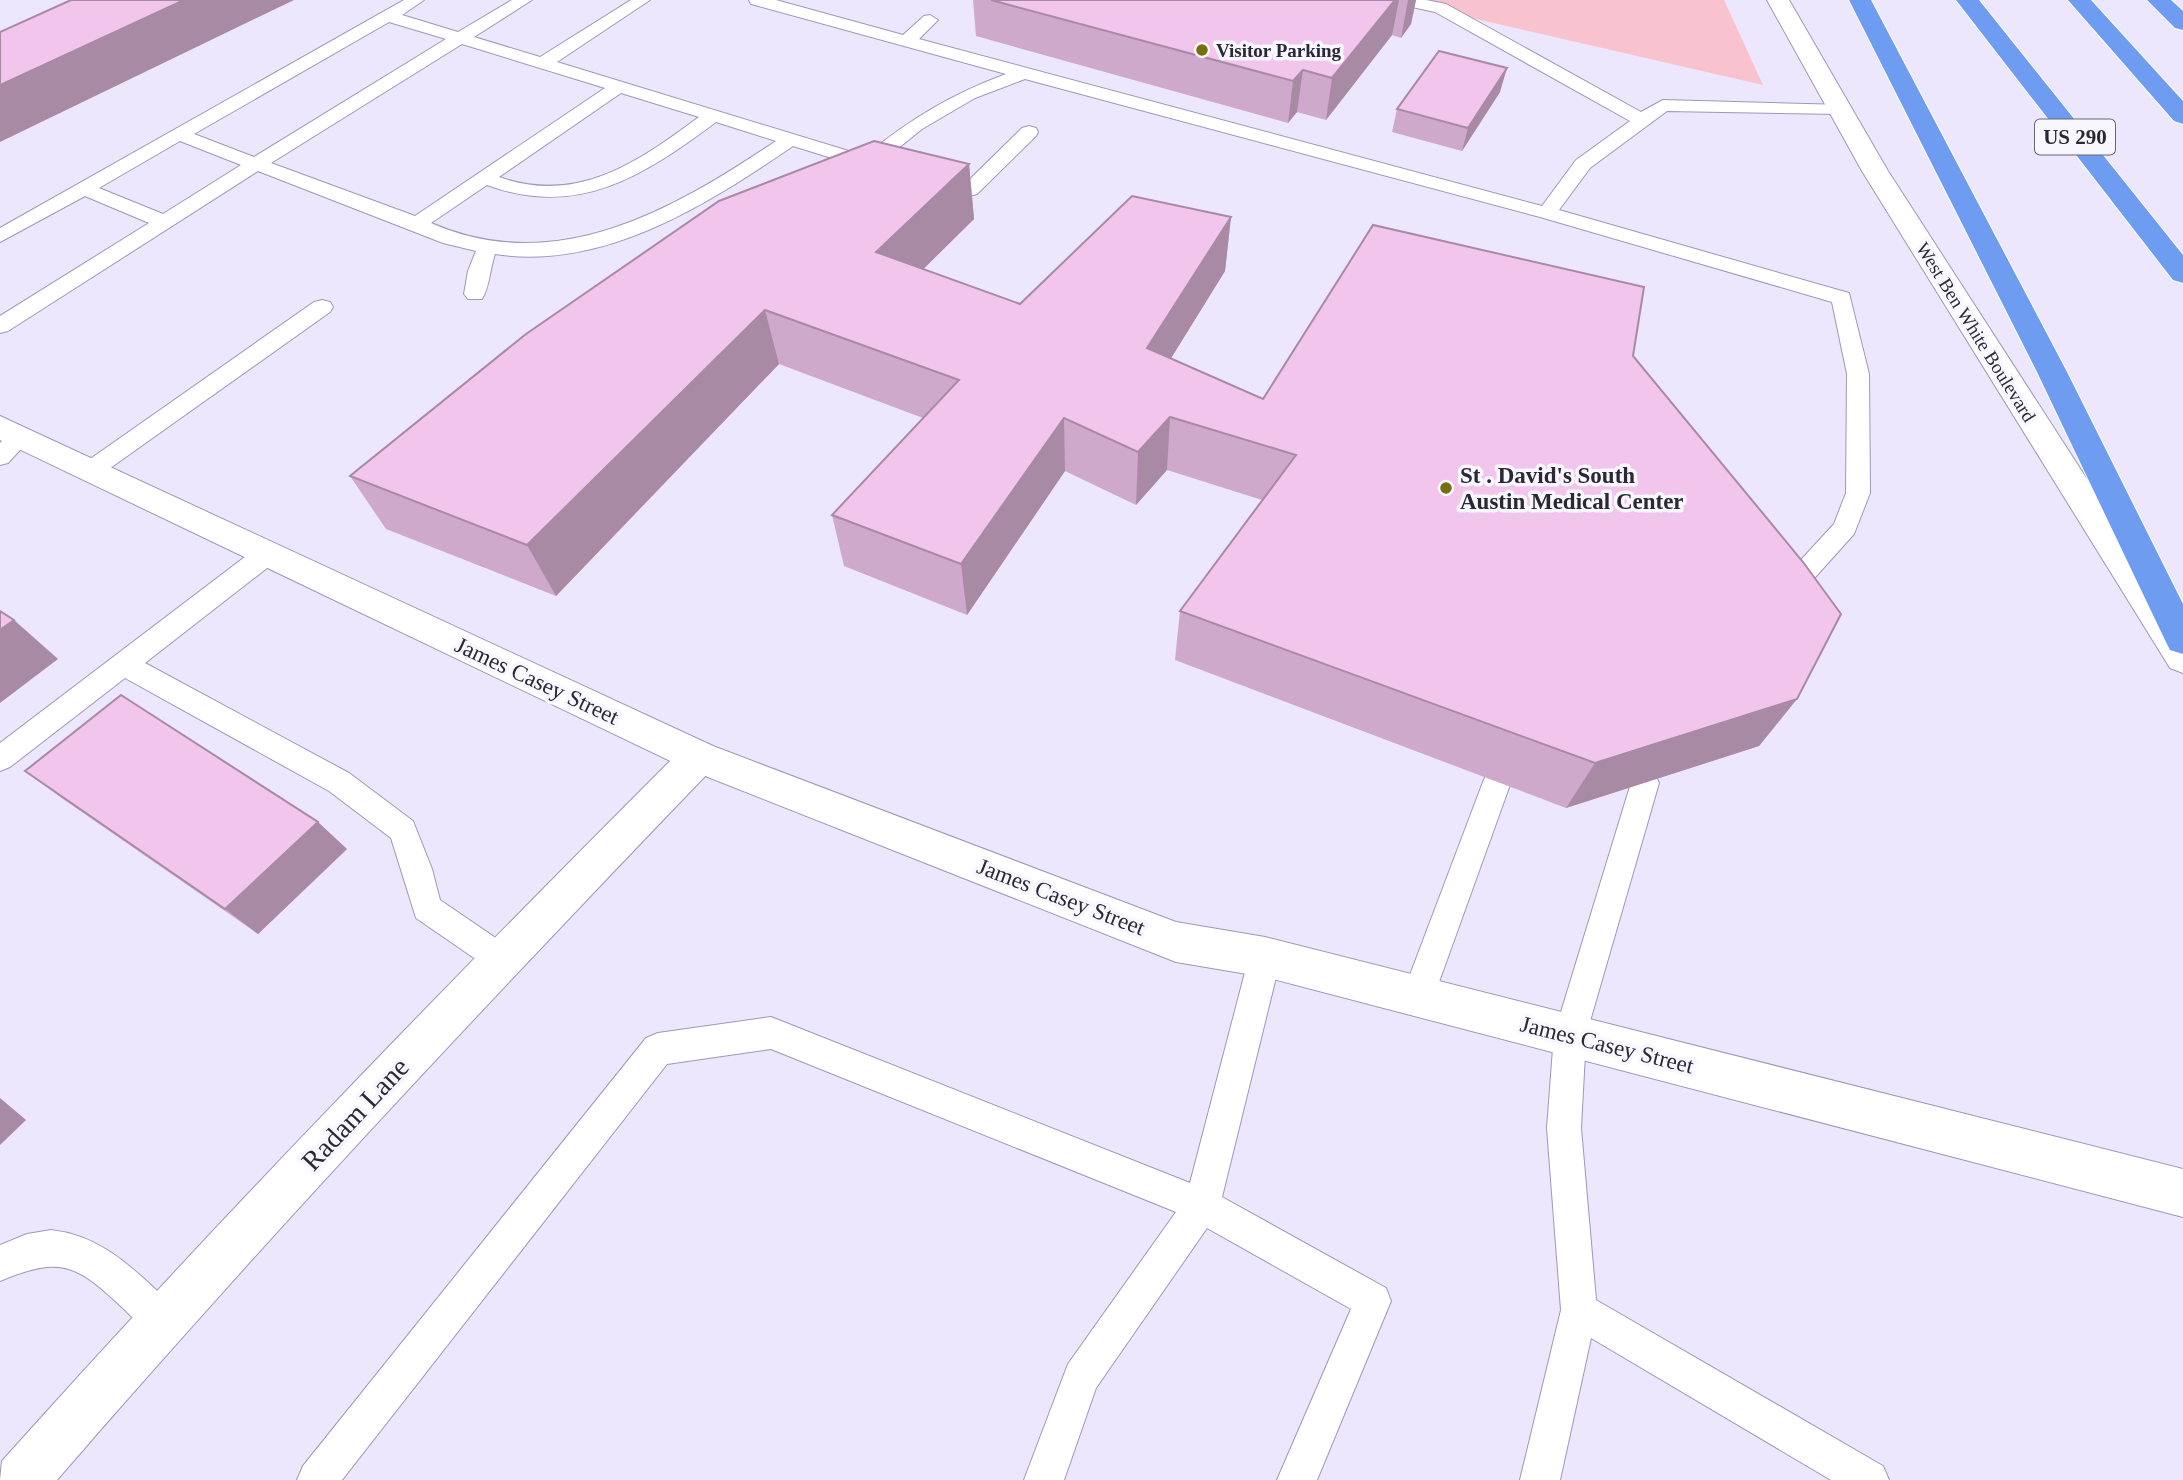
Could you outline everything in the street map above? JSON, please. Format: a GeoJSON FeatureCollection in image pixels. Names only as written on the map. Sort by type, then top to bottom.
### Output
{"type":"FeatureCollection","features":[{"type":"Feature","properties":{"kind":"highway"},"geometry":{"type":"LineString","coordinates":[[1860,0],[2052,372],[2183,640]]}},
{"type":"Feature","properties":{"kind":"highway","name":"US 290"},"geometry":{"type":"LineString","coordinates":[[1968,0],[2183,274]]}},
{"type":"Feature","properties":{"kind":"highway"},"geometry":{"type":"LineString","coordinates":[[2079,0],[2183,116]]}},
{"type":"Feature","properties":{"kind":"highway"},"geometry":{"type":"LineString","coordinates":[[2158,0],[2183,23]]}},
{"type":"Feature","properties":{"kind":"street","name":"West Ben White Boulevard"},"geometry":{"type":"LineString","coordinates":[[1778,0],[1883,183],[2183,658]]}},
{"type":"Feature","properties":{"kind":"street","name":"James Casey Street"},"geometry":{"type":"LineString","coordinates":[[7,440],[91,470],[699,757],[1176,942],[1265,957],[2183,1193]]}},
{"type":"Feature","properties":{"kind":"street","name":"Radam Lane"},"geometry":{"type":"LineString","coordinates":[[21,1480],[162,1321],[501,959],[699,757]]}},
{"type":"Feature","properties":{"kind":"lane"},"geometry":{"type":"LineString","coordinates":[[0,236],[416,0]]}},
{"type":"Feature","properties":{"kind":"lane"},"geometry":{"type":"LineString","coordinates":[[0,326],[256,164],[524,0]]}},
{"type":"Feature","properties":{"kind":"lane"},"geometry":{"type":"LineString","coordinates":[[543,63],[642,0]]}},
{"type":"Feature","properties":{"kind":"lane"},"geometry":{"type":"LineString","coordinates":[[757,0],[1546,213],[1842,298],[1858,374],[1857,493],[1845,528],[1767,613]]}},
{"type":"Feature","properties":{"kind":"lane"},"geometry":{"type":"LineString","coordinates":[[1404,0],[1440,8],[1642,120]]}},
{"type":"Feature","properties":{"kind":"lane"},"geometry":{"type":"LineString","coordinates":[[387,16],[894,170]]}},
{"type":"Feature","properties":{"kind":"lane"},"geometry":{"type":"LineString","coordinates":[[906,41],[930,20]]}},
{"type":"Feature","properties":{"kind":"lane"},"geometry":{"type":"LineString","coordinates":[[1049,79],[1067,62]]}},
{"type":"Feature","properties":{"kind":"lane"},"geometry":{"type":"LineString","coordinates":[[868,163],[915,125],[969,94],[1024,73]]}},
{"type":"Feature","properties":{"kind":"lane"},"geometry":{"type":"LineString","coordinates":[[417,224],[618,87]]}},
{"type":"Feature","properties":{"kind":"lane"},"geometry":{"type":"LineString","coordinates":[[1546,213],[1583,164],[1663,106],[1840,109]]}},
{"type":"Feature","properties":{"kind":"lane"},"geometry":{"type":"LineString","coordinates":[[484,178],[528,192],[568,191],[610,181],[645,166],[713,116]]}},
{"type":"Feature","properties":{"kind":"lane"},"geometry":{"type":"LineString","coordinates":[[1268,137],[1281,121]]}},
{"type":"Feature","properties":{"kind":"lane"},"geometry":{"type":"LineString","coordinates":[[919,176],[970,190],[1028,132]]}},
{"type":"Feature","properties":{"kind":"lane"},"geometry":{"type":"LineString","coordinates":[[178,134],[466,244],[523,250],[578,246],[680,214],[790,140]]}},
{"type":"Feature","properties":{"kind":"lane"},"geometry":{"type":"LineString","coordinates":[[83,188],[165,222]]}},
{"type":"Feature","properties":{"kind":"lane"},"geometry":{"type":"LineString","coordinates":[[475,293],[478,271],[488,246]]}},
{"type":"Feature","properties":{"kind":"lane"},"geometry":{"type":"LineString","coordinates":[[91,470],[322,307]]}},
{"type":"Feature","properties":{"kind":"lane"},"geometry":{"type":"LineString","coordinates":[[0,759],[267,554]]}},
{"type":"Feature","properties":{"kind":"lane"},"geometry":{"type":"LineString","coordinates":[[124,664],[339,782],[402,830],[418,869],[427,908],[501,959]]}},
{"type":"Feature","properties":{"kind":"lane"},"geometry":{"type":"LineString","coordinates":[[1418,996],[1497,782]]}},
{"type":"Feature","properties":{"kind":"lane"},"geometry":{"type":"LineString","coordinates":[[1539,1480],[1579,1310],[1564,1128],[1570,1035],[1645,783]]}},
{"type":"Feature","properties":{"kind":"lane"},"geometry":{"type":"LineString","coordinates":[[1044,1480],[1081,1377],[1202,1205],[1265,957]]}},
{"type":"Feature","properties":{"kind":"lane"},"geometry":{"type":"LineString","coordinates":[[317,1480],[658,1049],[771,1033],[1202,1205],[1373,1301],[1297,1480]]}},
{"type":"Feature","properties":{"kind":"lane"},"geometry":{"type":"LineString","coordinates":[[0,1263],[33,1249],[70,1247],[93,1259],[162,1321]]}},
{"type":"Feature","properties":{"kind":"lane"},"geometry":{"type":"LineString","coordinates":[[1579,1310],[1870,1480]]}},
{"type":"Feature","properties":{"kind":"shaded area"},"geometry":{"type":"Polygon","coordinates":[[[1394,0],[1724,0],[1763,85],[1394,0]]]}},
{"type":"Feature","properties":{"kind":"building"},"geometry":{"type":"Polygon","coordinates":[[[71,0],[184,0],[0,85],[0,32],[71,0]]]}},
{"type":"Feature","properties":{"kind":"building"},"geometry":{"type":"Polygon","coordinates":[[[991,0],[1395,0],[1332,78],[1303,70],[1293,81],[991,0]]]}},
{"type":"Feature","properties":{"kind":"building"},"geometry":{"type":"Polygon","coordinates":[[[1439,51],[1507,68],[1468,128],[1397,109],[1439,51]]]}},
{"type":"Feature","properties":{"kind":"building","name":"St . David's South Austin Medical Center"},"geometry":{"type":"Polygon","coordinates":[[[874,141],[969,164],[876,252],[1020,304],[1132,196],[1231,217],[1147,348],[1263,399],[1373,225],[1644,287],[1633,356],[1803,562],[1841,614],[1797,699],[1595,763],[1180,611],[1296,455],[1170,417],[1138,452],[1064,418],[961,564],[832,515],[959,380],[765,310],[527,545],[350,476],[526,334],[719,201],[874,141]]]}},
{"type":"Feature","properties":{"kind":"building"},"geometry":{"type":"Polygon","coordinates":[[[0,611],[14,620],[0,630],[0,611]]]}},
{"type":"Feature","properties":{"kind":"building"},"geometry":{"type":"Polygon","coordinates":[[[121,695],[318,822],[225,909],[25,771],[121,695]]]}},
{"type":"Feature","properties":{"kind":"place","name":"Visitor Parking"},"geometry":{"type":"Point","coordinates":[1202,50]}},
{"type":"Feature","properties":{"kind":"place","name":"St . David's South Austin Medical Center"},"geometry":{"type":"Point","coordinates":[1446,488]}}]}
